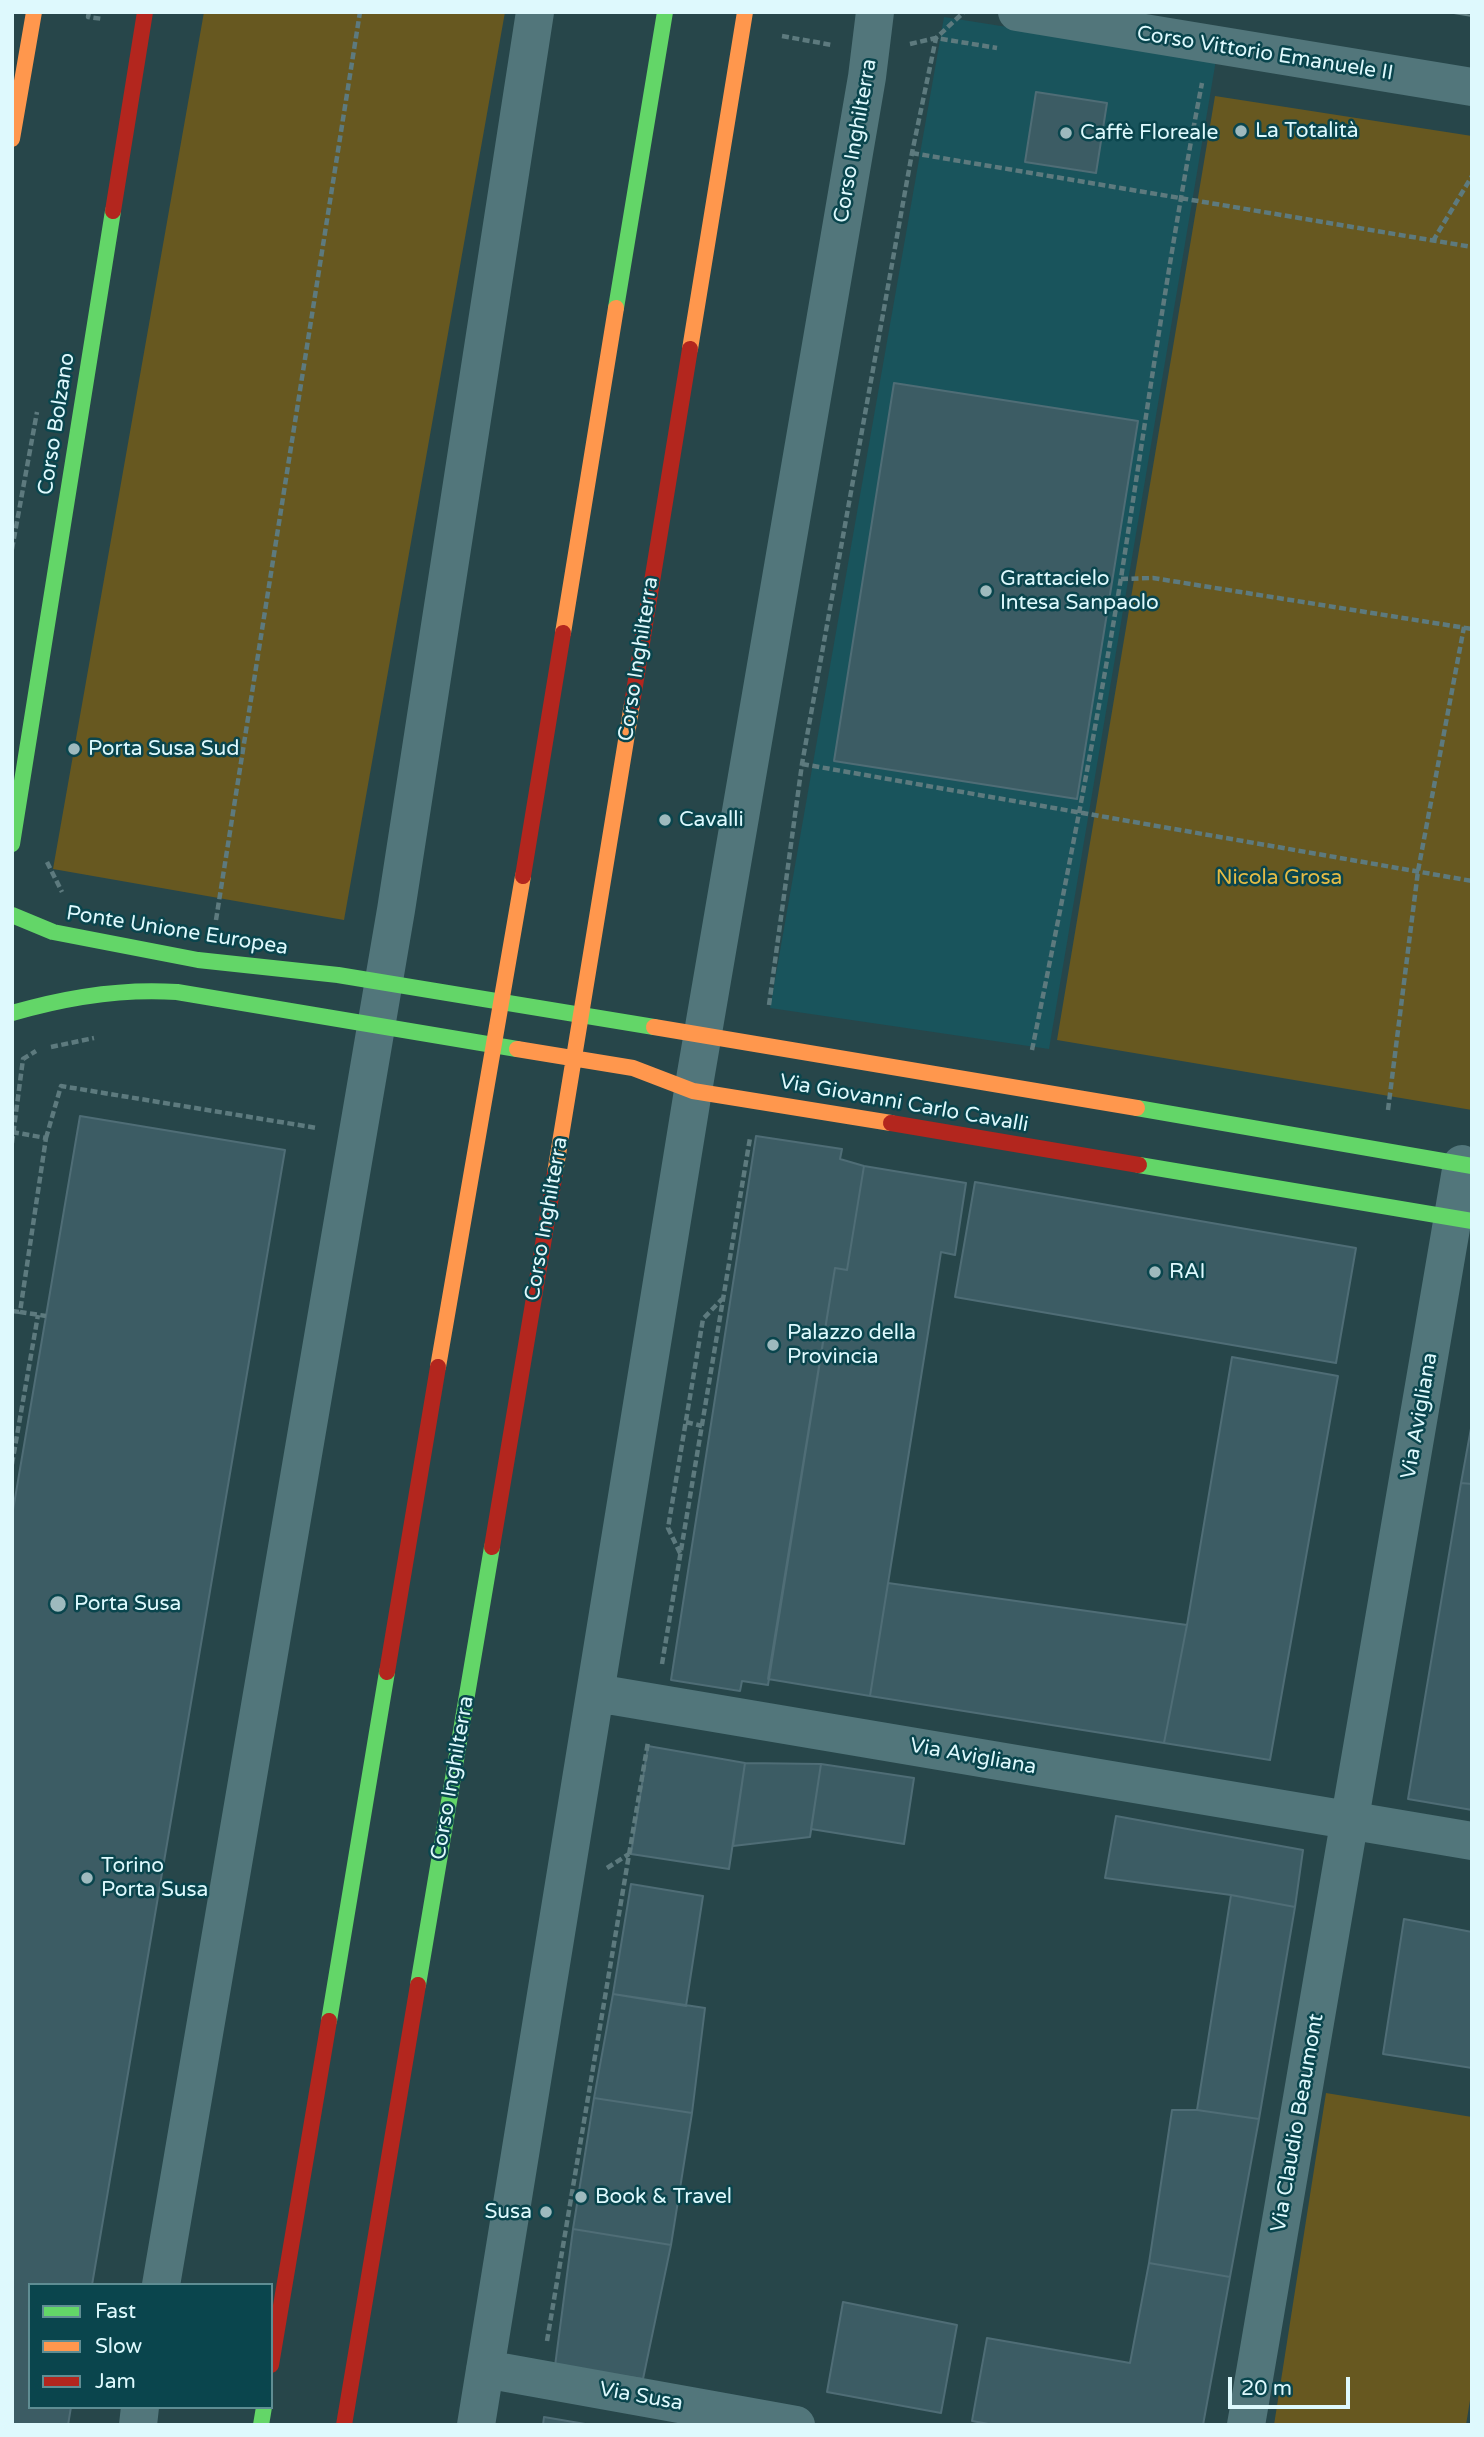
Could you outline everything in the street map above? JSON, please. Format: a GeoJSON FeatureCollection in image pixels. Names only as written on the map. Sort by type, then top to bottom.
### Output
{"type":"FeatureCollection","features":[{"type":"Feature","properties":{"kind":"main road"},"geometry":{"type":"LineString","coordinates":[[12,139],[34,12]]}},
{"type":"Feature","properties":{"kind":"main road","name":"Corso Bolzano"},"geometry":{"type":"LineString","coordinates":[[12,844],[145,12]]}},
{"type":"Feature","properties":{"kind":"main road"},"geometry":{"type":"LineString","coordinates":[[273,2353],[665,12]]}},
{"type":"Feature","properties":{"kind":"main road","name":"Corso Inghilterra"},"geometry":{"type":"LineString","coordinates":[[344,2425],[574,1058],[745,12]]}},
{"type":"Feature","properties":{"kind":"main road","name":"Ponte Unione Europea"},"geometry":{"type":"LineString","coordinates":[[12,915],[53,932],[198,960],[338,975]]}},
{"type":"Feature","properties":{"kind":"main road","name":"Via Giovanni Carlo Cavalli"},"geometry":{"type":"LineString","coordinates":[[338,975],[1467,1165]]}},
{"type":"Feature","properties":{"kind":"main road","name":"Via Giovanni Carlo Cavalli"},"geometry":{"type":"LineString","coordinates":[[12,1013],[100,992],[151,990],[189,994],[633,1068],[693,1091],[1463,1220]]}},
{"type":"Feature","properties":{"kind":"street"},"geometry":{"type":"LineString","coordinates":[[161,2283],[396,910],[535,12]]}},
{"type":"Feature","properties":{"kind":"street","name":"Corso Inghilterra"},"geometry":{"type":"LineString","coordinates":[[476,2425],[693,1091],[871,52],[875,12]]}},
{"type":"Feature","properties":{"kind":"street","name":"Corso Vittorio Emanuele II"},"geometry":{"type":"LineString","coordinates":[[1017,12],[1472,88]]}},
{"type":"Feature","properties":{"kind":"street"},"geometry":{"type":"LineString","coordinates":[[1463,1220],[1467,1165]]}},
{"type":"Feature","properties":{"kind":"street","name":"Via Avigliana"},"geometry":{"type":"LineString","coordinates":[[1351,1820],[1463,1220]]}},
{"type":"Feature","properties":{"kind":"street","name":"Via Avigliana"},"geometry":{"type":"LineString","coordinates":[[596,1693],[1472,1841]]}},
{"type":"Feature","properties":{"kind":"street","name":"Via Claudio Beaumont"},"geometry":{"type":"LineString","coordinates":[[1246,2425],[1351,1820]]}},
{"type":"Feature","properties":{"kind":"street","name":"Via Susa"},"geometry":{"type":"LineString","coordinates":[[485,2369],[796,2425]]}},
{"type":"Feature","properties":{"kind":"path"},"geometry":{"type":"LineString","coordinates":[[89,12],[88,17],[107,19]]}},
{"type":"Feature","properties":{"kind":"path"},"geometry":{"type":"LineString","coordinates":[[198,960],[216,924],[360,12]]}},
{"type":"Feature","properties":{"kind":"path"},"geometry":{"type":"LineString","coordinates":[[742,29],[871,52],[936,38],[964,12]]}},
{"type":"Feature","properties":{"kind":"path"},"geometry":{"type":"LineString","coordinates":[[763,1046],[802,764],[912,153],[936,38]]}},
{"type":"Feature","properties":{"kind":"path"},"geometry":{"type":"LineString","coordinates":[[1025,1089],[1080,814],[1121,579],[1180,198],[1208,45]]}},
{"type":"Feature","properties":{"kind":"path"},"geometry":{"type":"LineString","coordinates":[[912,153],[1472,247]]}},
{"type":"Feature","properties":{"kind":"path"},"geometry":{"type":"LineString","coordinates":[[1433,241],[1472,176]]}},
{"type":"Feature","properties":{"kind":"path"},"geometry":{"type":"LineString","coordinates":[[1121,579],[1153,578],[1472,629]]}},
{"type":"Feature","properties":{"kind":"path"},"geometry":{"type":"LineString","coordinates":[[1381,1149],[1418,871],[1464,627]]}},
{"type":"Feature","properties":{"kind":"path"},"geometry":{"type":"LineString","coordinates":[[802,764],[1470,880],[1472,889]]}},
{"type":"Feature","properties":{"kind":"path"},"geometry":{"type":"LineString","coordinates":[[44,856],[62,894]]}},
{"type":"Feature","properties":{"kind":"path"},"geometry":{"type":"LineString","coordinates":[[12,1143],[23,1059],[34,1051],[98,1038]]}},
{"type":"Feature","properties":{"kind":"path"},"geometry":{"type":"LineString","coordinates":[[20,1312],[46,1138],[61,1086],[318,1128]]}},
{"type":"Feature","properties":{"kind":"path"},"geometry":{"type":"LineString","coordinates":[[542,2379],[751,1124],[758,1100]]}},
{"type":"Feature","properties":{"kind":"path"},"geometry":{"type":"LineString","coordinates":[[13,1132],[46,1138]]}},
{"type":"Feature","properties":{"kind":"path"},"geometry":{"type":"LineString","coordinates":[[680,1553],[668,1528],[703,1320],[723,1298]]}},
{"type":"Feature","properties":{"kind":"path"},"geometry":{"type":"LineString","coordinates":[[12,1311],[46,1316]]}},
{"type":"Feature","properties":{"kind":"path"},"geometry":{"type":"LineString","coordinates":[[12,1464],[38,1315]]}},
{"type":"Feature","properties":{"kind":"path"},"geometry":{"type":"LineString","coordinates":[[686,1422],[702,1426]]}},
{"type":"Feature","properties":{"kind":"path"},"geometry":{"type":"LineString","coordinates":[[607,1867],[630,1853]]}},
{"type":"Feature","properties":{"kind":"shaded area"},"geometry":{"type":"Polygon","coordinates":[[[944,17],[1216,60],[1049,1049],[770,1008],[944,17]]]}},
{"type":"Feature","properties":{"kind":"green space"},"geometry":{"type":"Polygon","coordinates":[[[204,12],[505,12],[344,920],[53,869],[204,12]]]}},
{"type":"Feature","properties":{"kind":"green space","name":"Nicola Grosa"},"geometry":{"type":"Polygon","coordinates":[[[1215,96],[1472,136],[1472,1110],[1057,1040],[1215,96]]]}},
{"type":"Feature","properties":{"kind":"green space"},"geometry":{"type":"Polygon","coordinates":[[[1326,2093],[1472,2117],[1472,2388],[1466,2425],[1274,2425],[1326,2093]]]}},
{"type":"Feature","properties":{"kind":"building","name":"Caffè Floreale"},"geometry":{"type":"Polygon","coordinates":[[[1036,92],[1107,103],[1096,173],[1025,162],[1036,92]]]}},
{"type":"Feature","properties":{"kind":"building","name":"Grattacielo Intesa Sanpaolo"},"geometry":{"type":"Polygon","coordinates":[[[894,383],[1138,421],[1077,799],[834,761],[894,383]]]}},
{"type":"Feature","properties":{"kind":"building","name":"Torino Porta Susa"},"geometry":{"type":"Polygon","coordinates":[[[80,1116],[285,1150],[92,2283],[28,2283],[28,2409],[71,2409],[68,2425],[12,2425],[12,1516],[80,1116]]]}},
{"type":"Feature","properties":{"kind":"building","name":"Palazzo della Provincia"},"geometry":{"type":"Polygon","coordinates":[[[756,1136],[842,1149],[840,1159],[864,1166],[847,1270],[835,1268],[768,1685],[742,1681],[740,1691],[671,1680],[756,1136]]]}},
{"type":"Feature","properties":{"kind":"building"},"geometry":{"type":"Polygon","coordinates":[[[864,1166],[966,1183],[955,1255],[941,1252],[870,1696],[768,1679],[835,1268],[847,1270],[864,1166]]]}},
{"type":"Feature","properties":{"kind":"building","name":"RAI"},"geometry":{"type":"Polygon","coordinates":[[[975,1182],[1356,1248],[1336,1363],[955,1297],[975,1182]]]}},
{"type":"Feature","properties":{"kind":"building"},"geometry":{"type":"Polygon","coordinates":[[[1232,1357],[1338,1376],[1270,1760],[1164,1743],[1187,1625],[1232,1357]]]}},
{"type":"Feature","properties":{"kind":"building"},"geometry":{"type":"Polygon","coordinates":[[[1472,1423],[1472,1484],[1461,1483],[1472,1423]]]}},
{"type":"Feature","properties":{"kind":"building"},"geometry":{"type":"Polygon","coordinates":[[[1461,1483],[1472,1484],[1472,1810],[1408,1799],[1461,1483]]]}},
{"type":"Feature","properties":{"kind":"building"},"geometry":{"type":"Polygon","coordinates":[[[888,1583],[1187,1625],[1164,1743],[870,1696],[888,1583]]]}},
{"type":"Feature","properties":{"kind":"building"},"geometry":{"type":"Polygon","coordinates":[[[648,1746],[745,1763],[729,1869],[631,1854],[648,1746]]]}},
{"type":"Feature","properties":{"kind":"building"},"geometry":{"type":"Polygon","coordinates":[[[745,1763],[821,1764],[810,1837],[733,1846],[745,1763]]]}},
{"type":"Feature","properties":{"kind":"building"},"geometry":{"type":"Polygon","coordinates":[[[821,1764],[914,1778],[904,1844],[811,1829],[821,1764]]]}},
{"type":"Feature","properties":{"kind":"building"},"geometry":{"type":"Polygon","coordinates":[[[1116,1816],[1303,1850],[1295,1907],[1231,1895],[1105,1878],[1116,1816]]]}},
{"type":"Feature","properties":{"kind":"building"},"geometry":{"type":"Polygon","coordinates":[[[631,1884],[703,1896],[686,2006],[613,1994],[631,1884]]]}},
{"type":"Feature","properties":{"kind":"building"},"geometry":{"type":"Polygon","coordinates":[[[1231,1895],[1295,1907],[1259,2119],[1197,2110],[1231,1895]]]}},
{"type":"Feature","properties":{"kind":"building"},"geometry":{"type":"Polygon","coordinates":[[[1404,1919],[1472,1932],[1472,2068],[1383,2054],[1404,1919]]]}},
{"type":"Feature","properties":{"kind":"building"},"geometry":{"type":"Polygon","coordinates":[[[613,1994],[705,2008],[692,2113],[594,2098],[613,1994]]]}},
{"type":"Feature","properties":{"kind":"building"},"geometry":{"type":"Polygon","coordinates":[[[594,2098],[692,2113],[671,2245],[573,2229],[594,2098]]]}},
{"type":"Feature","properties":{"kind":"building"},"geometry":{"type":"Polygon","coordinates":[[[1172,2110],[1197,2110],[1259,2119],[1230,2277],[1149,2263],[1172,2110]]]}},
{"type":"Feature","properties":{"kind":"building"},"geometry":{"type":"Polygon","coordinates":[[[573,2229],[671,2245],[643,2379],[555,2366],[573,2229]]]}},
{"type":"Feature","properties":{"kind":"building"},"geometry":{"type":"Polygon","coordinates":[[[1149,2263],[1230,2277],[1203,2425],[994,2425],[972,2421],[987,2338],[1130,2363],[1149,2263]]]}},
{"type":"Feature","properties":{"kind":"building"},"geometry":{"type":"Polygon","coordinates":[[[843,2302],[957,2325],[941,2413],[827,2392],[843,2302]]]}},
{"type":"Feature","properties":{"kind":"building"},"geometry":{"type":"Polygon","coordinates":[[[544,2417],[591,2425],[543,2425],[544,2417]]]}},
{"type":"Feature","properties":{"kind":"tram line"},"geometry":{"type":"LineString","coordinates":[[1448,12],[1472,16]]}},
{"type":"Feature","properties":{"kind":"traffic: fast"},"geometry":{"type":"LineString","coordinates":[[616,308],[665,12]]}},
{"type":"Feature","properties":{"kind":"traffic: fast"},"geometry":{"type":"LineString","coordinates":[[12,844],[113,211]]}},
{"type":"Feature","properties":{"kind":"traffic: fast"},"geometry":{"type":"LineString","coordinates":[[12,915],[53,932],[198,960],[338,975],[654,1027]]}},
{"type":"Feature","properties":{"kind":"traffic: fast"},"geometry":{"type":"LineString","coordinates":[[12,1013],[94,995],[135,991],[177,992],[517,1049]]}},
{"type":"Feature","properties":{"kind":"traffic: fast"},"geometry":{"type":"LineString","coordinates":[[1137,1108],[1472,1166]]}},
{"type":"Feature","properties":{"kind":"traffic: fast"},"geometry":{"type":"LineString","coordinates":[[1139,1165],[1472,1221]]}},
{"type":"Feature","properties":{"kind":"traffic: fast"},"geometry":{"type":"LineString","coordinates":[[418,1985],[492,1547]]}},
{"type":"Feature","properties":{"kind":"traffic: fast"},"geometry":{"type":"LineString","coordinates":[[329,2021],[387,1672]]}},
{"type":"Feature","properties":{"kind":"traffic: fast"},"geometry":{"type":"LineString","coordinates":[[261,2425],[264,2409]]}},
{"type":"Feature","properties":{"kind":"traffic: slow"},"geometry":{"type":"LineString","coordinates":[[12,139],[34,12]]}},
{"type":"Feature","properties":{"kind":"traffic: slow"},"geometry":{"type":"LineString","coordinates":[[690,349],[745,12]]}},
{"type":"Feature","properties":{"kind":"traffic: slow"},"geometry":{"type":"LineString","coordinates":[[563,633],[616,308]]}},
{"type":"Feature","properties":{"kind":"traffic: slow"},"geometry":{"type":"LineString","coordinates":[[555,1173],[632,704]]}},
{"type":"Feature","properties":{"kind":"traffic: slow"},"geometry":{"type":"LineString","coordinates":[[438,1367],[523,876]]}},
{"type":"Feature","properties":{"kind":"traffic: slow"},"geometry":{"type":"LineString","coordinates":[[654,1027],[1137,1108]]}},
{"type":"Feature","properties":{"kind":"traffic: slow"},"geometry":{"type":"LineString","coordinates":[[517,1049],[633,1068],[693,1091],[891,1123]]}},
{"type":"Feature","properties":{"kind":"traffic: jam"},"geometry":{"type":"LineString","coordinates":[[113,211],[145,12]]}},
{"type":"Feature","properties":{"kind":"traffic: jam"},"geometry":{"type":"LineString","coordinates":[[632,704],[690,349]]}},
{"type":"Feature","properties":{"kind":"traffic: jam"},"geometry":{"type":"LineString","coordinates":[[523,876],[563,633]]}},
{"type":"Feature","properties":{"kind":"traffic: jam"},"geometry":{"type":"LineString","coordinates":[[891,1123],[1139,1165]]}},
{"type":"Feature","properties":{"kind":"traffic: jam"},"geometry":{"type":"LineString","coordinates":[[492,1547],[555,1173]]}},
{"type":"Feature","properties":{"kind":"traffic: jam"},"geometry":{"type":"LineString","coordinates":[[387,1672],[438,1367]]}},
{"type":"Feature","properties":{"kind":"traffic: jam"},"geometry":{"type":"LineString","coordinates":[[344,2425],[418,1985]]}},
{"type":"Feature","properties":{"kind":"traffic: jam"},"geometry":{"type":"LineString","coordinates":[[273,2353],[329,2021]]}},
{"type":"Feature","properties":{"kind":"place","name":"La Totalità"},"geometry":{"type":"Point","coordinates":[1241,131]}},
{"type":"Feature","properties":{"kind":"place","name":"Caffè Floreale"},"geometry":{"type":"Point","coordinates":[1066,133]}},
{"type":"Feature","properties":{"kind":"place","name":"Grattacielo Intesa Sanpaolo"},"geometry":{"type":"Point","coordinates":[986,591]}},
{"type":"Feature","properties":{"kind":"place","name":"Porta Susa Sud"},"geometry":{"type":"Point","coordinates":[74,749]}},
{"type":"Feature","properties":{"kind":"place","name":"Cavalli"},"geometry":{"type":"Point","coordinates":[665,820]}},
{"type":"Feature","properties":{"kind":"place","name":"RAI"},"geometry":{"type":"Point","coordinates":[1155,1272]}},
{"type":"Feature","properties":{"kind":"place","name":"Palazzo della Provincia"},"geometry":{"type":"Point","coordinates":[773,1345]}},
{"type":"Feature","properties":{"kind":"place","name":"Porta Susa"},"geometry":{"type":"Point","coordinates":[58,1604]}},
{"type":"Feature","properties":{"kind":"place","name":"Torino Porta Susa"},"geometry":{"type":"Point","coordinates":[87,1878]}},
{"type":"Feature","properties":{"kind":"place","name":"Book & Travel"},"geometry":{"type":"Point","coordinates":[581,2197]}},
{"type":"Feature","properties":{"kind":"place","name":"Susa"},"geometry":{"type":"Point","coordinates":[546,2212]}}]}
